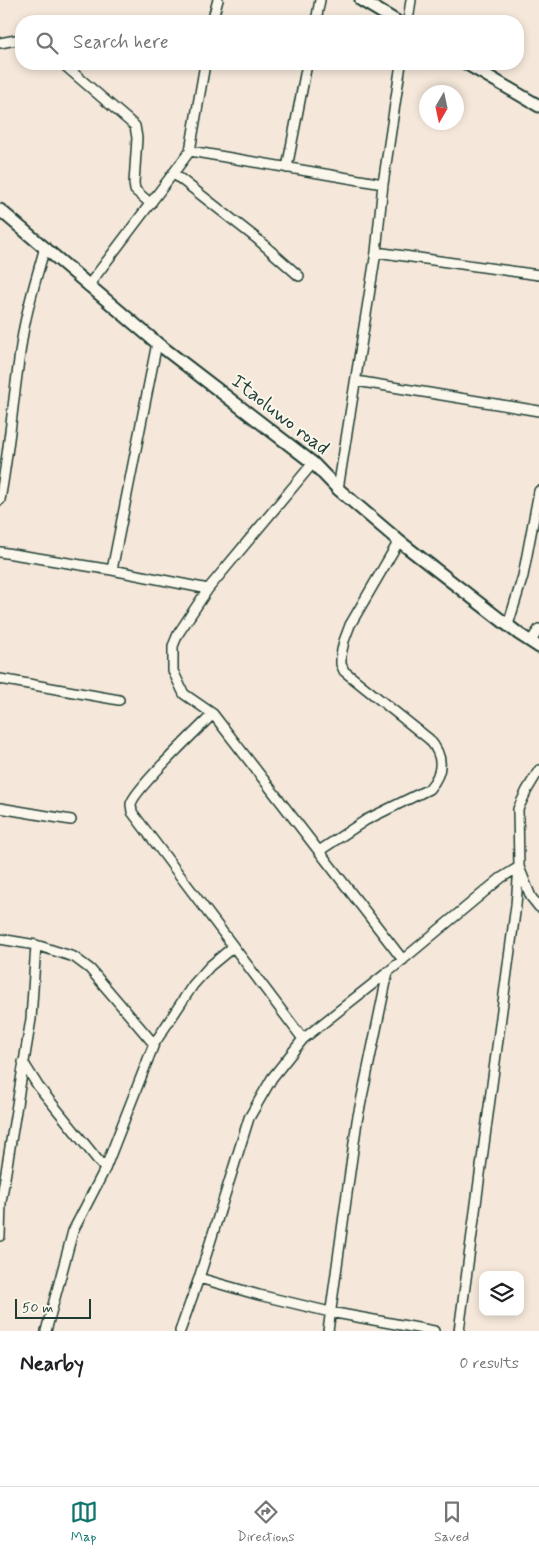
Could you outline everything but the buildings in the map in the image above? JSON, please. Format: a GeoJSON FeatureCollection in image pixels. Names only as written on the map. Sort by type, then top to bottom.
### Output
{"type":"FeatureCollection","features":[{"type":"Feature","properties":{"kind":"street"},"geometry":{"type":"LineString","coordinates":[[214,15],[218,0]]}},
{"type":"Feature","properties":{"kind":"street"},"geometry":{"type":"LineString","coordinates":[[317,15],[320,0]]}},
{"type":"Feature","properties":{"kind":"street"},"geometry":{"type":"LineString","coordinates":[[361,0],[386,15]]}},
{"type":"Feature","properties":{"kind":"street"},"geometry":{"type":"LineString","coordinates":[[409,15],[411,0]]}},
{"type":"Feature","properties":{"kind":"street"},"geometry":{"type":"LineString","coordinates":[[0,43],[15,40]]}},
{"type":"Feature","properties":{"kind":"street"},"geometry":{"type":"LineString","coordinates":[[70,70],[135,126],[137,138],[135,190],[151,204]]}},
{"type":"Feature","properties":{"kind":"street"},"geometry":{"type":"LineString","coordinates":[[88,286],[190,151],[204,70]]}},
{"type":"Feature","properties":{"kind":"street"},"geometry":{"type":"LineString","coordinates":[[287,168],[306,70]]}},
{"type":"Feature","properties":{"kind":"street"},"geometry":{"type":"LineString","coordinates":[[338,489],[376,252],[383,184],[400,70]]}},
{"type":"Feature","properties":{"kind":"street"},"geometry":{"type":"LineString","coordinates":[[477,70],[539,106]]}},
{"type":"Feature","properties":{"kind":"street"},"geometry":{"type":"LineString","coordinates":[[190,151],[383,184]]}},
{"type":"Feature","properties":{"kind":"street"},"geometry":{"type":"LineString","coordinates":[[173,173],[256,238],[299,276]]}},
{"type":"Feature","properties":{"kind":"street","name":"Itaoluwo road"},"geometry":{"type":"LineString","coordinates":[[0,210],[158,343],[313,463],[338,489],[399,541],[535,644]]}},
{"type":"Feature","properties":{"kind":"street"},"geometry":{"type":"LineString","coordinates":[[0,500],[23,333],[29,303],[45,248]]}},
{"type":"Feature","properties":{"kind":"street"},"geometry":{"type":"LineString","coordinates":[[376,252],[539,275]]}},
{"type":"Feature","properties":{"kind":"street"},"geometry":{"type":"LineString","coordinates":[[112,570],[158,343]]}},
{"type":"Feature","properties":{"kind":"street"},"geometry":{"type":"LineString","coordinates":[[356,381],[539,411]]}},
{"type":"Feature","properties":{"kind":"street"},"geometry":{"type":"LineString","coordinates":[[313,463],[208,590],[178,634],[173,646],[174,671],[184,694],[212,714],[403,960]]}},
{"type":"Feature","properties":{"kind":"street"},"geometry":{"type":"LineString","coordinates":[[508,625],[523,576],[539,491]]}},
{"type":"Feature","properties":{"kind":"street"},"geometry":{"type":"LineString","coordinates":[[319,851],[366,820],[429,789],[435,781],[439,770],[440,760],[437,749],[429,739],[344,672],[340,664],[344,641],[350,625],[399,541]]}},
{"type":"Feature","properties":{"kind":"street"},"geometry":{"type":"LineString","coordinates":[[0,552],[112,570],[208,590]]}},
{"type":"Feature","properties":{"kind":"street"},"geometry":{"type":"LineString","coordinates":[[535,644],[539,629]]}},
{"type":"Feature","properties":{"kind":"street"},"geometry":{"type":"LineString","coordinates":[[0,679],[119,700]]}},
{"type":"Feature","properties":{"kind":"street"},"geometry":{"type":"LineString","coordinates":[[212,714],[153,776],[134,799],[131,805],[132,812],[303,1039]]}},
{"type":"Feature","properties":{"kind":"street"},"geometry":{"type":"LineString","coordinates":[[459,1331],[515,915],[519,867],[518,809],[526,790],[539,770]]}},
{"type":"Feature","properties":{"kind":"street"},"geometry":{"type":"LineString","coordinates":[[0,808],[71,820]]}},
{"type":"Feature","properties":{"kind":"street"},"geometry":{"type":"LineString","coordinates":[[519,867],[531,897],[539,907]]}},
{"type":"Feature","properties":{"kind":"street"},"geometry":{"type":"LineString","coordinates":[[180,1331],[199,1278],[249,1118],[272,1078],[303,1039],[403,960],[501,878],[519,867]]}},
{"type":"Feature","properties":{"kind":"street"},"geometry":{"type":"LineString","coordinates":[[0,939],[36,945],[74,957],[90,969],[154,1044]]}},
{"type":"Feature","properties":{"kind":"street"},"geometry":{"type":"LineString","coordinates":[[0,1236],[1,1202],[31,1020],[36,945]]}},
{"type":"Feature","properties":{"kind":"street"},"geometry":{"type":"LineString","coordinates":[[46,1331],[73,1231],[105,1168],[154,1044],[193,985],[210,966],[233,947]]}},
{"type":"Feature","properties":{"kind":"street"},"geometry":{"type":"LineString","coordinates":[[328,1331],[357,1121],[388,972]]}},
{"type":"Feature","properties":{"kind":"street"},"geometry":{"type":"LineString","coordinates":[[23,1062],[38,1086],[105,1168]]}},
{"type":"Feature","properties":{"kind":"street"},"geometry":{"type":"LineString","coordinates":[[199,1278],[330,1312],[434,1331]]}}]}
